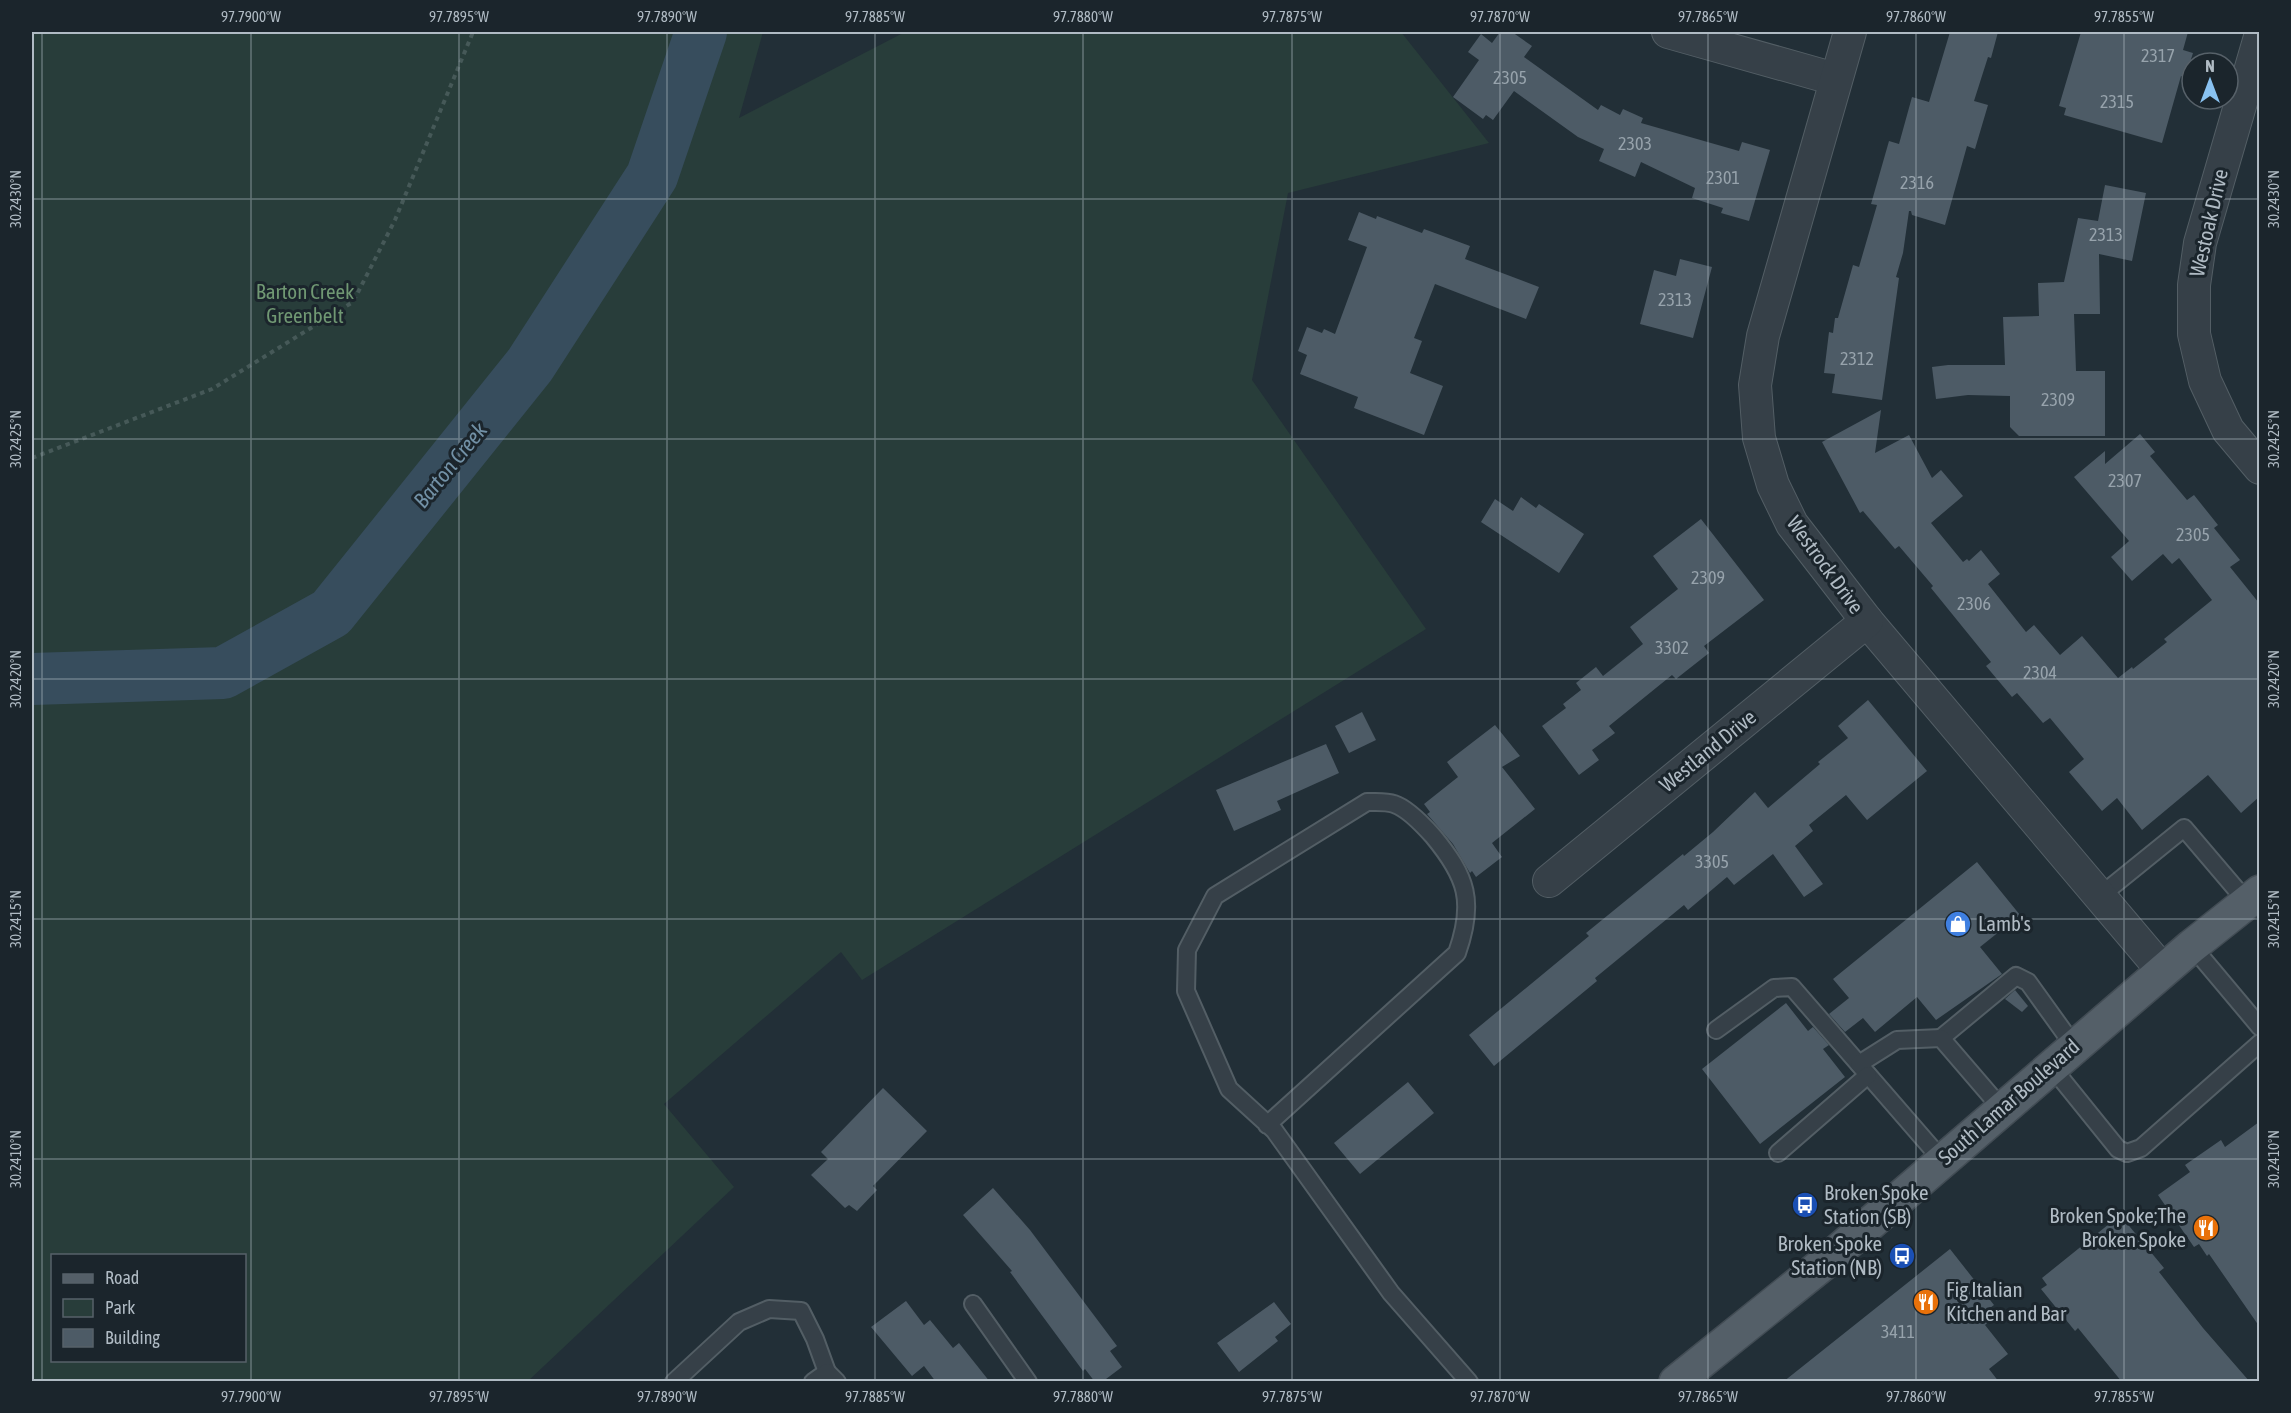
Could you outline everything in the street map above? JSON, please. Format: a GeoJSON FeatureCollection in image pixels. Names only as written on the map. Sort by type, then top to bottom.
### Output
{"type":"FeatureCollection","features":[{"type":"Feature","properties":{"kind":"main road","name":"South Lamar Boulevard"},"geometry":{"type":"LineString","coordinates":[[1676,1382],[1822,1264],[2192,946],[2253,897]]}},
{"type":"Feature","properties":{"kind":"street"},"geometry":{"type":"LineString","coordinates":[[1668,32],[1835,80]]}},
{"type":"Feature","properties":{"kind":"street","name":"Westrock Drive"},"geometry":{"type":"LineString","coordinates":[[1850,32],[1762,336],[1755,385],[1759,438],[1773,485],[1792,524],[1867,621],[2163,971]]}},
{"type":"Feature","properties":{"kind":"street","name":"Westoak Drive"},"geometry":{"type":"LineString","coordinates":[[2259,37],[2200,243],[2194,285],[2194,334],[2205,381],[2228,430],[2259,468]]}},
{"type":"Feature","properties":{"kind":"street","name":"Westland Drive"},"geometry":{"type":"LineString","coordinates":[[1549,881],[1867,621]]}},
{"type":"Feature","properties":{"kind":"lane"},"geometry":{"type":"LineString","coordinates":[[1268,1125],[1457,953],[1464,935],[1467,914],[1463,881],[1449,855],[1423,824],[1394,804],[1366,802],[1215,896],[1187,950],[1186,991],[1229,1089],[1268,1125],[1274,1130],[1391,1293],[1468,1382]]}},
{"type":"Feature","properties":{"kind":"lane"},"geometry":{"type":"LineString","coordinates":[[2100,896],[2184,828],[2253,897]]}},
{"type":"Feature","properties":{"kind":"lane"},"geometry":{"type":"LineString","coordinates":[[2192,946],[2259,1027]]}},
{"type":"Feature","properties":{"kind":"lane"},"geometry":{"type":"LineString","coordinates":[[1778,1153],[1898,1040],[1941,1038],[2016,976],[2028,982],[2063,1056],[2118,1149],[2127,1153],[2141,1148],[2259,1043]]}},
{"type":"Feature","properties":{"kind":"lane"},"geometry":{"type":"LineString","coordinates":[[1716,1030],[1774,988],[1792,987],[1942,1160]]}},
{"type":"Feature","properties":{"kind":"lane"},"geometry":{"type":"LineString","coordinates":[[1941,1038],[2002,1109]]}},
{"type":"Feature","properties":{"kind":"lane"},"geometry":{"type":"LineString","coordinates":[[973,1304],[1029,1382]]}},
{"type":"Feature","properties":{"kind":"lane"},"geometry":{"type":"LineString","coordinates":[[674,1382],[739,1322],[769,1309],[801,1311],[815,1339],[826,1378]]}},
{"type":"Feature","properties":{"kind":"path"},"geometry":{"type":"LineString","coordinates":[[32,458],[212,389],[353,303],[396,220],[473,32]]}},
{"type":"Feature","properties":{"kind":"green space","name":"Barton Creek Greenbelt"},"geometry":{"type":"Polygon","coordinates":[[[32,32],[763,32],[739,118],[905,32],[1401,32],[1489,143],[1288,193],[1252,380],[1426,629],[862,980],[841,952],[664,1104],[734,1187],[528,1381],[32,1381],[32,32]]]}},
{"type":"Feature","properties":{"kind":"building"},"geometry":{"type":"Polygon","coordinates":[[[1500,32],[1512,32],[1532,46],[1524,57],[1598,110],[1601,105],[1620,115],[1623,109],[1643,118],[1641,123],[1739,151],[1742,142],[1770,150],[1749,221],[1721,213],[1723,208],[1692,198],[1695,188],[1641,162],[1635,177],[1599,161],[1604,149],[1578,137],[1514,91],[1493,120],[1486,115],[1483,119],[1453,97],[1479,60],[1468,52],[1481,34],[1492,43],[1500,32]]]}},
{"type":"Feature","properties":{"kind":"building"},"geometry":{"type":"Polygon","coordinates":[[[1950,32],[1998,32],[1991,58],[1988,57],[1974,101],[1988,105],[1975,149],[1967,146],[1945,225],[1912,215],[1909,211],[1903,253],[1896,277],[1899,278],[1882,400],[1832,393],[1835,374],[1824,373],[1829,332],[1833,333],[1835,318],[1838,318],[1853,265],[1859,267],[1877,205],[1871,204],[1889,141],[1899,144],[1912,97],[1929,102],[1950,32]]]}},
{"type":"Feature","properties":{"kind":"building"},"geometry":{"type":"Polygon","coordinates":[[[2081,32],[2188,32],[2183,50],[2186,51],[2180,51],[2180,80],[2162,143],[2064,115],[2066,108],[2059,106],[2081,32]]]}},
{"type":"Feature","properties":{"kind":"building"},"geometry":{"type":"Polygon","coordinates":[[[2105,185],[2146,193],[2132,261],[2099,254],[2100,314],[2074,314],[2076,371],[2105,371],[2105,436],[2019,436],[2010,427],[2010,396],[1968,395],[1936,399],[1932,367],[2005,365],[2003,317],[2039,316],[2038,283],[2064,282],[2078,218],[2098,221],[2105,185]]]}},
{"type":"Feature","properties":{"kind":"building"},"geometry":{"type":"Polygon","coordinates":[[[1359,212],[1376,219],[1377,216],[1422,233],[1424,229],[1470,246],[1465,259],[1539,287],[1526,319],[1435,284],[1414,338],[1422,341],[1410,373],[1443,386],[1424,435],[1354,408],[1358,397],[1300,374],[1307,355],[1298,351],[1307,327],[1322,333],[1324,329],[1335,334],[1367,247],[1348,240],[1359,212]]]}},
{"type":"Feature","properties":{"kind":"building"},"geometry":{"type":"Polygon","coordinates":[[[1680,259],[1712,267],[1693,338],[1640,324],[1654,270],[1676,276],[1680,259]]]}},
{"type":"Feature","properties":{"kind":"building"},"geometry":{"type":"Polygon","coordinates":[[[1881,410],[1875,453],[1909,435],[1932,478],[1941,470],[1963,496],[1931,523],[1963,562],[1967,559],[1969,561],[1981,550],[2000,574],[1988,584],[2026,632],[2034,625],[2060,655],[2082,636],[2118,678],[2167,642],[2164,639],[2212,600],[2179,558],[2172,564],[2163,554],[2132,581],[2111,557],[2129,541],[2074,477],[2105,451],[2105,464],[2140,434],[2155,452],[2150,456],[2187,500],[2194,495],[2218,525],[2214,528],[2240,560],[2230,567],[2259,603],[2259,797],[2241,813],[2208,775],[2142,830],[2117,798],[2102,811],[2069,772],[2084,759],[2050,718],[2043,723],[2017,693],[2012,697],[1986,666],[1991,662],[1931,588],[1933,586],[1899,546],[1895,549],[1863,511],[1860,513],[1822,442],[1881,410]]]}},
{"type":"Feature","properties":{"kind":"building"},"geometry":{"type":"Polygon","coordinates":[[[1521,497],[1536,508],[1539,504],[1584,534],[1559,573],[1481,522],[1495,499],[1513,511],[1521,497]]]}},
{"type":"Feature","properties":{"kind":"building"},"geometry":{"type":"Polygon","coordinates":[[[1701,519],[1764,600],[1704,646],[1709,653],[1676,679],[1672,675],[1609,726],[1615,733],[1592,750],[1599,760],[1579,775],[1542,726],[1566,708],[1563,704],[1581,690],[1576,683],[1596,667],[1603,676],[1643,644],[1630,627],[1678,589],[1653,556],[1701,519]]]}},
{"type":"Feature","properties":{"kind":"building"},"geometry":{"type":"Polygon","coordinates":[[[1868,700],[1927,771],[1867,820],[1846,795],[1809,825],[1813,831],[1795,846],[1823,884],[1804,897],[1773,854],[1734,885],[1727,877],[1688,910],[1684,905],[1595,978],[1597,981],[1494,1066],[1469,1035],[1589,936],[1586,933],[1713,832],[1755,792],[1768,808],[1848,738],[1838,726],[1868,700]]]}},
{"type":"Feature","properties":{"kind":"building"},"geometry":{"type":"Polygon","coordinates":[[[1362,712],[1376,740],[1349,753],[1335,726],[1362,712]]]}},
{"type":"Feature","properties":{"kind":"building"},"geometry":{"type":"Polygon","coordinates":[[[1495,725],[1520,756],[1502,767],[1535,809],[1492,843],[1502,857],[1476,877],[1472,871],[1470,873],[1453,844],[1427,814],[1430,812],[1424,804],[1458,777],[1447,762],[1495,725]]]}},
{"type":"Feature","properties":{"kind":"building"},"geometry":{"type":"Polygon","coordinates":[[[1326,744],[1339,773],[1277,801],[1281,810],[1234,831],[1216,790],[1326,744]]]}},
{"type":"Feature","properties":{"kind":"building"},"geometry":{"type":"Polygon","coordinates":[[[1977,862],[2020,915],[1980,947],[2002,974],[1936,1020],[1917,997],[1875,1032],[1863,1018],[1845,1032],[1829,1014],[1849,998],[1833,979],[1977,862]]]}},
{"type":"Feature","properties":{"kind":"building"},"geometry":{"type":"Polygon","coordinates":[[[2015,990],[2028,1006],[2022,1012],[2005,999],[2015,990]]]}},
{"type":"Feature","properties":{"kind":"building"},"geometry":{"type":"Polygon","coordinates":[[[1786,1003],[1808,1031],[1813,1027],[1829,1045],[1823,1049],[1845,1077],[1760,1144],[1702,1069],[1786,1003]]]}},
{"type":"Feature","properties":{"kind":"building"},"geometry":{"type":"Polygon","coordinates":[[[1408,1082],[1434,1113],[1360,1174],[1334,1143],[1408,1082]]]}},
{"type":"Feature","properties":{"kind":"building"},"geometry":{"type":"Polygon","coordinates":[[[883,1088],[927,1131],[873,1186],[877,1190],[857,1211],[849,1205],[845,1208],[811,1175],[828,1159],[821,1152],[883,1088]]]}},
{"type":"Feature","properties":{"kind":"building","name":"Broken Spoke;The Broken Spoke"},"geometry":{"type":"Polygon","coordinates":[[[2259,1122],[2259,1326],[2209,1254],[2207,1256],[2199,1244],[2194,1247],[2158,1195],[2190,1172],[2185,1165],[2221,1140],[2225,1147],[2259,1122]]]}},
{"type":"Feature","properties":{"kind":"building"},"geometry":{"type":"Polygon","coordinates":[[[993,1188],[1030,1230],[1117,1346],[1110,1351],[1122,1367],[1102,1382],[1095,1382],[1085,1369],[1083,1371],[1010,1272],[1012,1271],[963,1215],[993,1188]]]}},
{"type":"Feature","properties":{"kind":"building"},"geometry":{"type":"Polygon","coordinates":[[[2114,1220],[2119,1226],[2125,1221],[2164,1268],[2159,1272],[2250,1382],[2122,1382],[2078,1328],[2075,1331],[2041,1289],[2047,1285],[2042,1278],[2114,1220]]]}},
{"type":"Feature","properties":{"kind":"building"},"geometry":{"type":"Polygon","coordinates":[[[1950,1249],[1994,1305],[1990,1308],[1996,1315],[1985,1325],[2008,1354],[1989,1369],[1999,1382],[1783,1382],[1950,1249]]]}},
{"type":"Feature","properties":{"kind":"building"},"geometry":{"type":"Polygon","coordinates":[[[906,1301],[924,1325],[930,1320],[953,1348],[959,1343],[990,1382],[936,1382],[924,1366],[912,1376],[871,1327],[906,1301]]]}},
{"type":"Feature","properties":{"kind":"building"},"geometry":{"type":"Polygon","coordinates":[[[1274,1302],[1291,1324],[1275,1337],[1278,1341],[1239,1372],[1217,1343],[1274,1302]]]}},
{"type":"Feature","properties":{"kind":"waterway","name":"Barton Creek"},"geometry":{"type":"LineString","coordinates":[[32,679],[223,673],[331,613],[530,365],[652,176],[701,32]]}},
{"type":"Feature","properties":{"kind":"place","name":"Lamb's"},"geometry":{"type":"Point","coordinates":[1958,924]}},
{"type":"Feature","properties":{"kind":"place","name":"Broken Spoke Station (SB)"},"geometry":{"type":"Point","coordinates":[1805,1205]}},
{"type":"Feature","properties":{"kind":"place","name":"Broken Spoke;The Broken Spoke"},"geometry":{"type":"Point","coordinates":[2206,1228]}},
{"type":"Feature","properties":{"kind":"place","name":"Broken Spoke Station (NB)"},"geometry":{"type":"Point","coordinates":[1902,1256]}},
{"type":"Feature","properties":{"kind":"place","name":"Fig Italian Kitchen and Bar"},"geometry":{"type":"Point","coordinates":[1926,1302]}}]}
